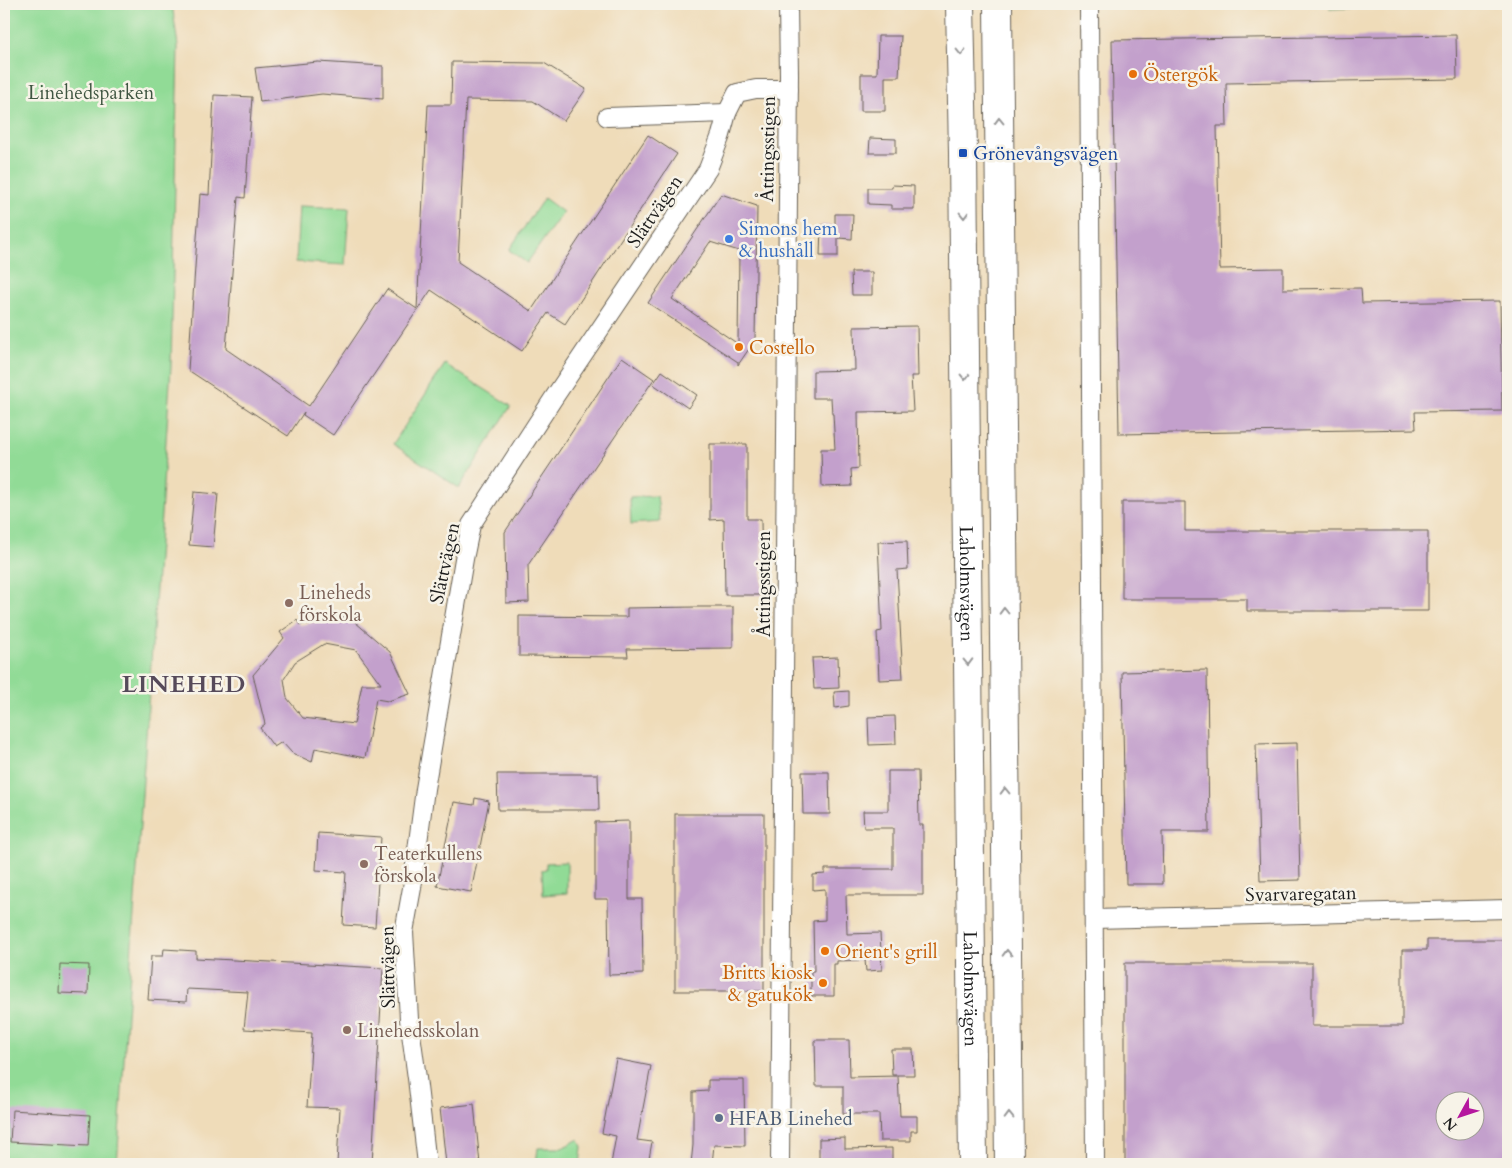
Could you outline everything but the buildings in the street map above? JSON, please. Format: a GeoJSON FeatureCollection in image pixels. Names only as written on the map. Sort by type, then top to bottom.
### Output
{"type":"FeatureCollection","features":[{"type":"Feature","properties":{"kind":"highway","name":"Laholmsvägen"},"geometry":{"type":"LineString","coordinates":[[960,4],[973,1164]]}},
{"type":"Feature","properties":{"kind":"highway","name":"Laholmsvägen"},"geometry":{"type":"LineString","coordinates":[[998,4],[1009,1164]]}},
{"type":"Feature","properties":{"kind":"street","name":"Åttingsstigen"},"geometry":{"type":"LineString","coordinates":[[780,1164],[789,89],[788,4]]}},
{"type":"Feature","properties":{"kind":"street"},"geometry":{"type":"LineString","coordinates":[[1089,4],[1095,1164]]}},
{"type":"Feature","properties":{"kind":"street","name":"Slättvägen"},"geometry":{"type":"LineString","coordinates":[[427,1164],[409,1019],[404,932],[412,888],[425,788],[471,525],[563,383],[708,169],[721,135],[727,112],[737,93],[756,89],[789,89]]}},
{"type":"Feature","properties":{"kind":"street"},"geometry":{"type":"LineString","coordinates":[[607,117],[727,112]]}},
{"type":"Feature","properties":{"kind":"street","name":"Svarvaregatan"},"geometry":{"type":"LineString","coordinates":[[1094,919],[1508,909]]}},
{"type":"Feature","properties":{"kind":"green space","name":"Linehedsparken"},"geometry":{"type":"Polygon","coordinates":[[[4,4],[172,4],[178,46],[171,367],[117,1164],[4,1164],[4,4]]]}},
{"type":"Feature","properties":{"kind":"green space"},"geometry":{"type":"Polygon","coordinates":[[[1330,4],[1444,4],[1330,9],[1330,4]]]}},
{"type":"Feature","properties":{"kind":"green space"},"geometry":{"type":"Polygon","coordinates":[[[544,198],[563,212],[527,263],[509,250],[544,198]]]}},
{"type":"Feature","properties":{"kind":"green space"},"geometry":{"type":"Polygon","coordinates":[[[299,206],[349,208],[345,265],[296,262],[299,206]]]}},
{"type":"Feature","properties":{"kind":"green space"},"geometry":{"type":"Polygon","coordinates":[[[445,364],[511,406],[459,488],[393,444],[445,364]]]}},
{"type":"Feature","properties":{"kind":"green space"},"geometry":{"type":"Polygon","coordinates":[[[657,496],[660,522],[631,524],[630,497],[657,496]]]}},
{"type":"Feature","properties":{"kind":"green space"},"geometry":{"type":"Polygon","coordinates":[[[567,862],[567,893],[543,895],[542,870],[546,869],[546,863],[567,862]]]}},
{"type":"Feature","properties":{"kind":"green space"},"geometry":{"type":"Polygon","coordinates":[[[579,1139],[582,1147],[580,1164],[536,1164],[538,1148],[562,1148],[579,1139]]]}},
{"type":"Feature","properties":{"kind":"place","name":"Östergök"},"geometry":{"type":"Point","coordinates":[1133,74]}},
{"type":"Feature","properties":{"kind":"place","name":"Grönevångsvägen"},"geometry":{"type":"Point","coordinates":[963,153]}},
{"type":"Feature","properties":{"kind":"place","name":"Simons hem & hushåll"},"geometry":{"type":"Point","coordinates":[729,239]}},
{"type":"Feature","properties":{"kind":"place","name":"Costello"},"geometry":{"type":"Point","coordinates":[739,347]}},
{"type":"Feature","properties":{"kind":"place","name":"Lineheds förskola"},"geometry":{"type":"Point","coordinates":[289,603]}},
{"type":"Feature","properties":{"kind":"place","name":"Teaterkullens förskola"},"geometry":{"type":"Point","coordinates":[364,864]}},
{"type":"Feature","properties":{"kind":"place","name":"Orient's grill"},"geometry":{"type":"Point","coordinates":[825,951]}},
{"type":"Feature","properties":{"kind":"place","name":"Britts kiosk & gatukök"},"geometry":{"type":"Point","coordinates":[823,983]}},
{"type":"Feature","properties":{"kind":"place","name":"Linehedsskolan"},"geometry":{"type":"Point","coordinates":[347,1030]}},
{"type":"Feature","properties":{"kind":"place","name":"HFAB Linehed"},"geometry":{"type":"Point","coordinates":[719,1118]}},
{"type":"Feature","properties":{"kind":"district","name":"LINEHED"},"geometry":{"type":"Point","coordinates":[184,684]}}]}
